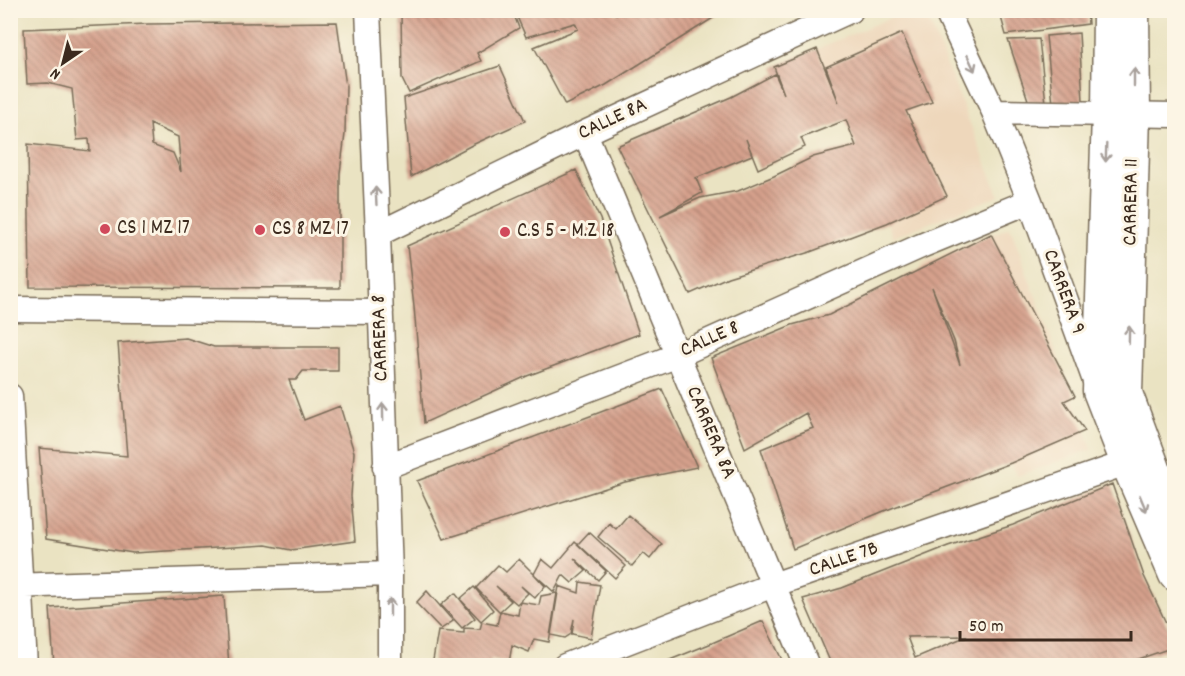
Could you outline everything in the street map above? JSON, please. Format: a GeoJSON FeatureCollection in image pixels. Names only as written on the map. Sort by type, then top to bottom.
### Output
{"type":"FeatureCollection","features":[{"type":"Feature","properties":{"kind":"main road","name":"CARRERA 11"},"geometry":{"type":"LineString","coordinates":[[1108,10],[1121,114]]}},
{"type":"Feature","properties":{"kind":"main road","name":"CARRERA 11"},"geometry":{"type":"LineString","coordinates":[[1113,392],[1121,114],[1134,10]]}},
{"type":"Feature","properties":{"kind":"main road","name":"CARRERA 9"},"geometry":{"type":"LineString","coordinates":[[1113,392],[1126,463],[1174,575]]}},
{"type":"Feature","properties":{"kind":"main road","name":"CARRERA 9"},"geometry":{"type":"LineString","coordinates":[[1113,392],[1166,474],[1174,514]]}},
{"type":"Feature","properties":{"kind":"street","name":"CARRERA 8"},"geometry":{"type":"LineString","coordinates":[[368,10],[390,574],[390,666]]}},
{"type":"Feature","properties":{"kind":"street","name":"CALLE 8A"},"geometry":{"type":"LineString","coordinates":[[378,234],[585,133],[851,10]]}},
{"type":"Feature","properties":{"kind":"street","name":"CARRERA 9"},"geometry":{"type":"LineString","coordinates":[[946,10],[994,112],[1113,392]]}},
{"type":"Feature","properties":{"kind":"street"},"geometry":{"type":"LineString","coordinates":[[994,112],[1174,115]]}},
{"type":"Feature","properties":{"kind":"street","name":"CARRERA 8A"},"geometry":{"type":"LineString","coordinates":[[585,133],[807,666]]}},
{"type":"Feature","properties":{"kind":"street","name":"CALLE 8"},"geometry":{"type":"LineString","coordinates":[[385,467],[678,355],[921,246],[1030,201]]}},
{"type":"Feature","properties":{"kind":"street"},"geometry":{"type":"LineString","coordinates":[[10,309],[381,312]]}},
{"type":"Feature","properties":{"kind":"street"},"geometry":{"type":"LineString","coordinates":[[10,396],[16,586],[25,666]]}},
{"type":"Feature","properties":{"kind":"street","name":"CALLE 7B"},"geometry":{"type":"LineString","coordinates":[[565,666],[773,585],[1126,463]]}},
{"type":"Feature","properties":{"kind":"street"},"geometry":{"type":"LineString","coordinates":[[16,586],[390,574]]}},
{"type":"Feature","properties":{"kind":"shaded area"},"geometry":{"type":"Polygon","coordinates":[[[906,11],[925,11],[999,196],[893,237],[817,49],[906,11]]]}},
{"type":"Feature","properties":{"kind":"shaded area"},"geometry":{"type":"Polygon","coordinates":[[[1010,227],[1092,449],[1017,476],[921,264],[1010,227]]]}},
{"type":"Feature","properties":{"kind":"building"},"geometry":{"type":"Polygon","coordinates":[[[401,10],[512,10],[519,28],[477,53],[481,61],[409,93],[402,79],[401,10]]]}},
{"type":"Feature","properties":{"kind":"building"},"geometry":{"type":"Polygon","coordinates":[[[514,10],[614,10],[616,14],[626,10],[726,10],[606,85],[565,105],[534,47],[578,29],[575,23],[526,37],[514,10]]]}},
{"type":"Feature","properties":{"kind":"building"},"geometry":{"type":"Polygon","coordinates":[[[746,10],[776,10],[768,15],[747,14],[746,10]]]}},
{"type":"Feature","properties":{"kind":"building"},"geometry":{"type":"Polygon","coordinates":[[[999,10],[1087,10],[1088,24],[1006,35],[999,10]]]}},
{"type":"Feature","properties":{"kind":"building"},"geometry":{"type":"Polygon","coordinates":[[[337,22],[346,86],[345,134],[340,173],[340,288],[30,287],[28,144],[90,151],[89,139],[77,140],[72,89],[48,83],[27,84],[24,29],[148,24],[337,22]],[[150,124],[152,145],[173,153],[181,172],[178,137],[150,124]]]}},
{"type":"Feature","properties":{"kind":"building"},"geometry":{"type":"Polygon","coordinates":[[[902,33],[932,102],[906,111],[947,196],[887,223],[810,252],[728,277],[690,294],[617,146],[731,97],[775,74],[784,94],[774,67],[817,49],[839,103],[826,67],[902,33]],[[846,120],[801,138],[805,147],[758,169],[746,139],[752,155],[696,178],[702,193],[660,216],[700,198],[738,191],[813,157],[856,146],[846,120]]]}},
{"type":"Feature","properties":{"kind":"building"},"geometry":{"type":"Polygon","coordinates":[[[1079,33],[1083,101],[1053,104],[1046,36],[1079,33]]]}},
{"type":"Feature","properties":{"kind":"building"},"geometry":{"type":"Polygon","coordinates":[[[1039,39],[1046,103],[1029,103],[1008,40],[1039,39]]]}},
{"type":"Feature","properties":{"kind":"building"},"geometry":{"type":"Polygon","coordinates":[[[500,66],[525,121],[472,145],[411,177],[404,98],[500,66]]]}},
{"type":"Feature","properties":{"kind":"building"},"geometry":{"type":"Polygon","coordinates":[[[576,170],[600,219],[639,334],[527,376],[424,423],[407,246],[576,170]]]}},
{"type":"Feature","properties":{"kind":"building"},"geometry":{"type":"Polygon","coordinates":[[[991,234],[1075,396],[1064,401],[1085,431],[1011,463],[884,511],[793,549],[761,449],[813,428],[806,413],[745,448],[711,358],[792,325],[829,315],[991,234]],[[932,287],[960,365],[954,341],[932,287]]]}},
{"type":"Feature","properties":{"kind":"building"},"geometry":{"type":"Polygon","coordinates":[[[186,338],[214,347],[338,347],[338,371],[303,371],[296,380],[289,380],[304,420],[340,406],[354,452],[351,496],[355,541],[291,550],[266,545],[133,553],[46,539],[39,448],[127,456],[118,343],[186,338]]]}},
{"type":"Feature","properties":{"kind":"building"},"geometry":{"type":"Polygon","coordinates":[[[662,389],[697,467],[625,482],[444,539],[417,481],[662,389]]]}},
{"type":"Feature","properties":{"kind":"building"},"geometry":{"type":"Polygon","coordinates":[[[1112,484],[1144,576],[1174,640],[1174,647],[1118,666],[832,666],[803,599],[842,588],[948,546],[1013,525],[1112,484]],[[967,636],[907,637],[915,658],[967,636]]]}},
{"type":"Feature","properties":{"kind":"building"},"geometry":{"type":"Polygon","coordinates":[[[628,515],[662,544],[650,559],[643,553],[632,566],[598,537],[609,523],[616,529],[628,515]]]}},
{"type":"Feature","properties":{"kind":"building"},"geometry":{"type":"Polygon","coordinates":[[[589,532],[626,566],[615,578],[578,544],[589,532]]]}},
{"type":"Feature","properties":{"kind":"building"},"geometry":{"type":"Polygon","coordinates":[[[575,542],[606,571],[598,580],[574,558],[586,571],[572,583],[563,575],[554,592],[534,574],[542,559],[553,568],[575,542]]]}},
{"type":"Feature","properties":{"kind":"building"},"geometry":{"type":"Polygon","coordinates":[[[519,559],[545,586],[535,598],[521,586],[528,593],[517,604],[496,586],[511,601],[500,611],[518,615],[520,602],[539,605],[541,596],[557,593],[549,642],[534,639],[529,652],[512,645],[509,663],[491,659],[490,666],[432,666],[438,631],[464,633],[464,628],[480,629],[482,622],[497,625],[500,612],[476,588],[498,565],[506,572],[519,559]]]}},
{"type":"Feature","properties":{"kind":"building"},"geometry":{"type":"Polygon","coordinates":[[[580,582],[600,585],[591,638],[572,634],[574,619],[571,634],[565,638],[551,635],[559,586],[579,593],[580,582]]]}},
{"type":"Feature","properties":{"kind":"building"},"geometry":{"type":"Polygon","coordinates":[[[474,587],[493,610],[481,621],[460,599],[474,587]]]}},
{"type":"Feature","properties":{"kind":"building"},"geometry":{"type":"Polygon","coordinates":[[[427,591],[453,621],[441,629],[416,603],[427,591]]]}},
{"type":"Feature","properties":{"kind":"building"},"geometry":{"type":"Polygon","coordinates":[[[455,593],[475,618],[462,628],[441,605],[455,593]]]}},
{"type":"Feature","properties":{"kind":"building"},"geometry":{"type":"Polygon","coordinates":[[[224,596],[229,666],[54,666],[50,608],[224,596]]]}},
{"type":"Feature","properties":{"kind":"building"},"geometry":{"type":"Polygon","coordinates":[[[763,621],[785,666],[655,666],[712,643],[763,621]]]}},
{"type":"Feature","properties":{"kind":"place","name":"CS 1 MZ 17"},"geometry":{"type":"Point","coordinates":[105,229]}},
{"type":"Feature","properties":{"kind":"place","name":"CS 8 MZ 17"},"geometry":{"type":"Point","coordinates":[260,230]}},
{"type":"Feature","properties":{"kind":"place","name":"C.S 5 - M.Z 18"},"geometry":{"type":"Point","coordinates":[505,232]}}]}
